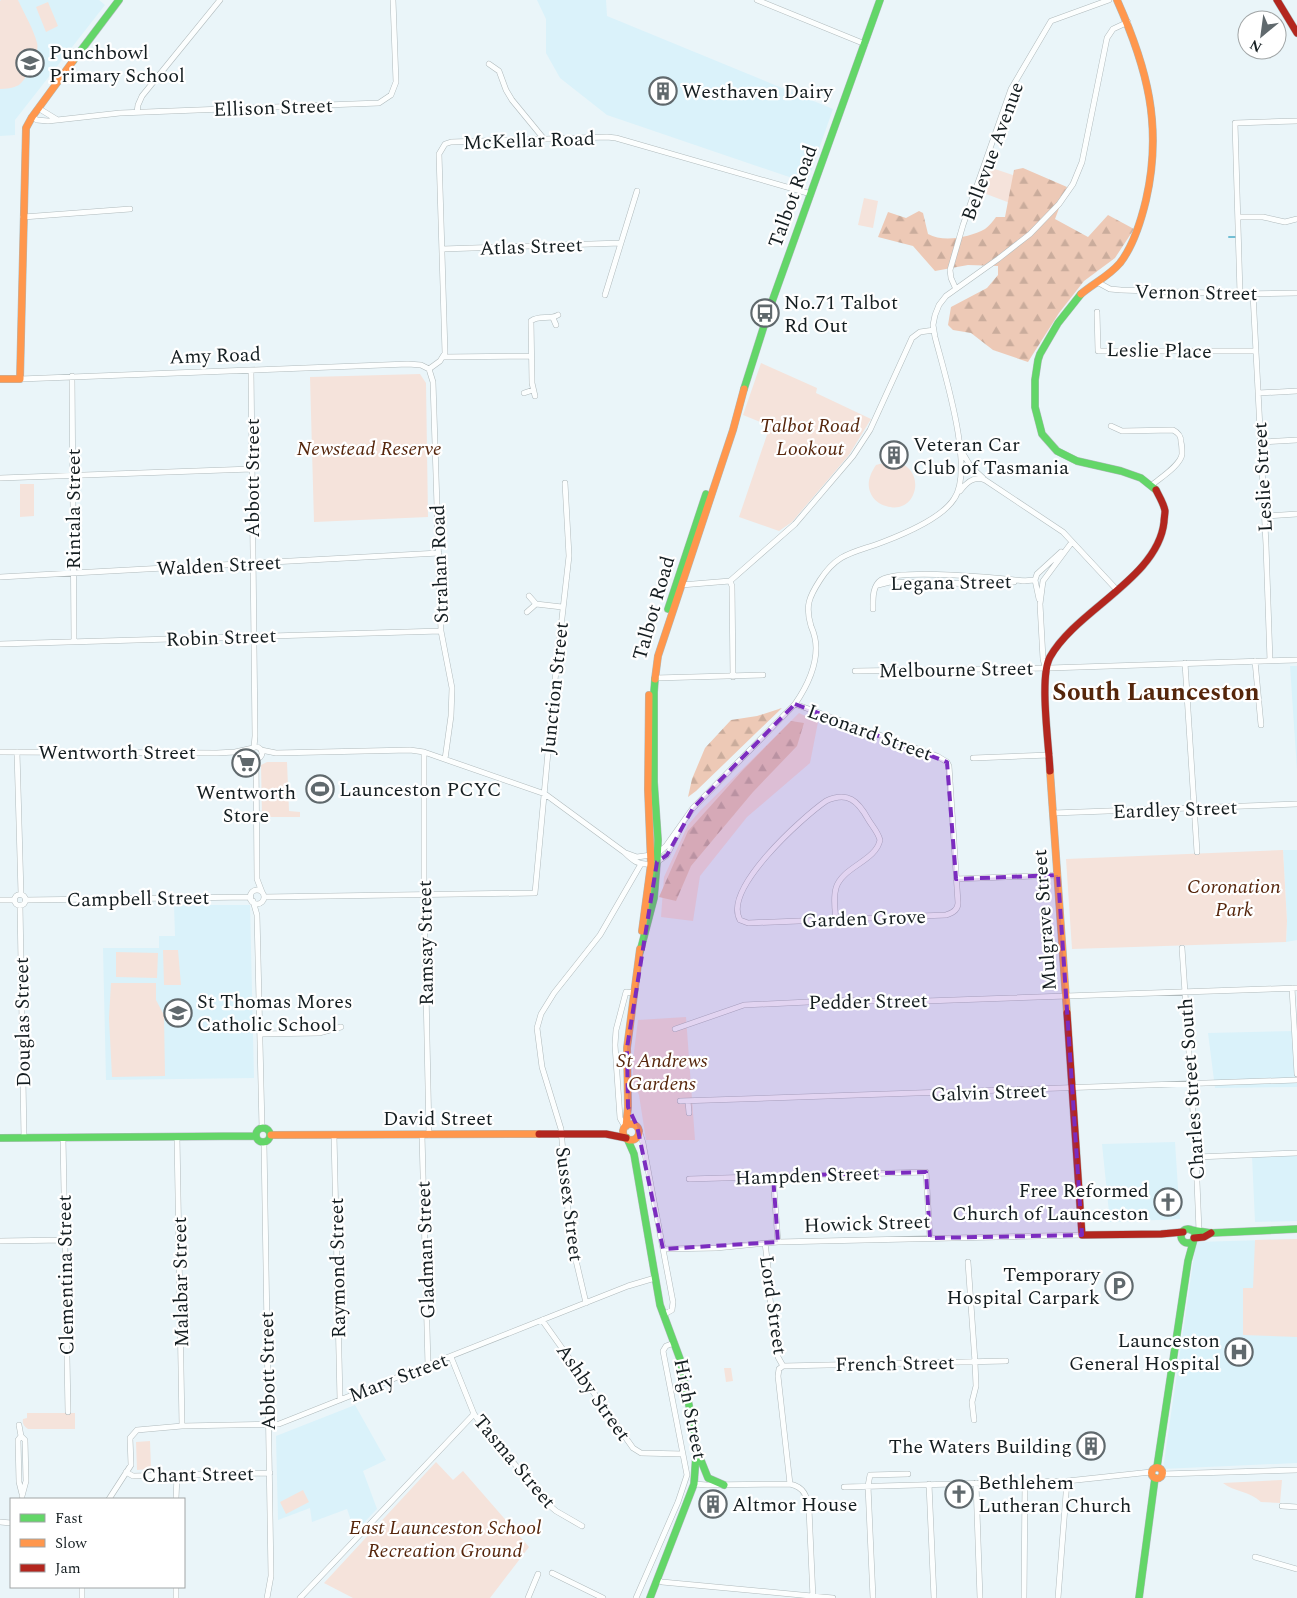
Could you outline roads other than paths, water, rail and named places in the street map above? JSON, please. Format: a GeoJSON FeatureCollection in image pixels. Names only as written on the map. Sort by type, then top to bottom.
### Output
{"type":"FeatureCollection","features":[{"type":"Feature","properties":{"kind":"street"},"geometry":{"type":"LineString","coordinates":[[20,379],[26,128],[38,108],[120,0]]}},
{"type":"Feature","properties":{"kind":"street"},"geometry":{"type":"LineString","coordinates":[[137,112],[142,96],[220,0]]}},
{"type":"Feature","properties":{"kind":"street","name":"Ellison Street"},"geometry":{"type":"LineString","coordinates":[[32,117],[41,121],[137,112],[379,103],[391,96],[396,82],[392,0]]}},
{"type":"Feature","properties":{"kind":"street"},"geometry":{"type":"LineString","coordinates":[[756,0],[865,44]]}},
{"type":"Feature","properties":{"kind":"street","name":"Talbot Road"},"geometry":{"type":"LineString","coordinates":[[654,859],[655,678],[662,643],[769,310],[880,0]]}},
{"type":"Feature","properties":{"kind":"street","name":"Bellevue Avenue"},"geometry":{"type":"LineString","coordinates":[[956,287],[951,278],[950,270],[1011,89],[1051,21],[1109,0]]}},
{"type":"Feature","properties":{"kind":"street"},"geometry":{"type":"LineString","coordinates":[[1045,667],[1052,654],[1066,637],[1147,560],[1162,535],[1165,523],[1165,512],[1159,494],[1152,485],[1133,474],[1083,462],[1060,454],[1047,443],[1039,430],[1036,420],[1036,364],[1040,354],[1080,296],[1121,262],[1130,245],[1146,200],[1154,151],[1152,110],[1148,82],[1138,47],[1118,0]]}},
{"type":"Feature","properties":{"kind":"street"},"geometry":{"type":"LineString","coordinates":[[1277,0],[1297,33]]}},
{"type":"Feature","properties":{"kind":"street"},"geometry":{"type":"LineString","coordinates":[[955,497],[961,478],[962,464],[934,330],[938,305],[956,287],[1025,238],[1050,214],[1067,193],[1082,162],[1107,38],[1113,30],[1128,22]]}},
{"type":"Feature","properties":{"kind":"street"},"geometry":{"type":"LineString","coordinates":[[489,64],[501,68],[506,90],[512,100],[544,139]]}},
{"type":"Feature","properties":{"kind":"street"},"geometry":{"type":"LineString","coordinates":[[38,108],[57,119]]}},
{"type":"Feature","properties":{"kind":"street"},"geometry":{"type":"LineString","coordinates":[[1240,294],[1235,124],[1297,121]]}},
{"type":"Feature","properties":{"kind":"street","name":"McKellar Road"},"geometry":{"type":"LineString","coordinates":[[444,357],[439,154],[445,144],[451,142],[607,137],[625,140],[811,194]]}},
{"type":"Feature","properties":{"kind":"street"},"geometry":{"type":"LineString","coordinates":[[605,295],[637,191]]}},
{"type":"Feature","properties":{"kind":"street"},"geometry":{"type":"LineString","coordinates":[[23,217],[130,209]]}},
{"type":"Feature","properties":{"kind":"street"},"geometry":{"type":"LineString","coordinates":[[1238,218],[1263,217],[1285,222],[1297,219]]}},
{"type":"Feature","properties":{"kind":"street","name":"Atlas Street"},"geometry":{"type":"LineString","coordinates":[[442,249],[621,243]]}},
{"type":"Feature","properties":{"kind":"street","name":"Vernon Street"},"geometry":{"type":"LineString","coordinates":[[1096,282],[1110,289],[1240,294],[1297,293]]}},
{"type":"Feature","properties":{"kind":"street","name":"Leslie Street"},"geometry":{"type":"LineString","coordinates":[[1253,294],[1270,661]]}},
{"type":"Feature","properties":{"kind":"street","name":"Leslie Place"},"geometry":{"type":"LineString","coordinates":[[1097,312],[1098,351],[1256,351]]}},
{"type":"Feature","properties":{"kind":"street"},"geometry":{"type":"LineString","coordinates":[[524,392],[534,393],[531,320],[556,316],[556,325]]}},
{"type":"Feature","properties":{"kind":"street"},"geometry":{"type":"LineString","coordinates":[[681,585],[730,581],[795,524],[853,456],[876,418],[912,338],[920,332],[934,330]]}},
{"type":"Feature","properties":{"kind":"street"},"geometry":{"type":"LineString","coordinates":[[429,369],[444,357],[531,356]]}},
{"type":"Feature","properties":{"kind":"street","name":"Amy Road"},"geometry":{"type":"LineString","coordinates":[[0,379],[408,364],[421,365],[429,369]]}},
{"type":"Feature","properties":{"kind":"street","name":"Strahan Road"},"geometry":{"type":"LineString","coordinates":[[429,369],[433,382],[442,643],[450,670],[452,698],[444,759]]}},
{"type":"Feature","properties":{"kind":"street","name":"Abbott Street"},"geometry":{"type":"LineString","coordinates":[[251,370],[255,736],[257,748]]}},
{"type":"Feature","properties":{"kind":"street","name":"Rintala Street"},"geometry":{"type":"LineString","coordinates":[[72,376],[74,641]]}},
{"type":"Feature","properties":{"kind":"street"},"geometry":{"type":"LineString","coordinates":[[1258,392],[1297,390]]}},
{"type":"Feature","properties":{"kind":"street","name":"Talbot Road"},"geometry":{"type":"LineString","coordinates":[[654,859],[648,758],[652,664],[676,581],[727,431],[739,404]]}},
{"type":"Feature","properties":{"kind":"street"},"geometry":{"type":"LineString","coordinates":[[1111,426],[1122,431],[1173,430],[1178,432],[1181,439],[1181,458],[1152,485]]}},
{"type":"Feature","properties":{"kind":"street"},"geometry":{"type":"LineString","coordinates":[[1260,442],[1297,440]]}},
{"type":"Feature","properties":{"kind":"street"},"geometry":{"type":"LineString","coordinates":[[959,444],[968,463],[986,480],[1063,532],[1117,590]]}},
{"type":"Feature","properties":{"kind":"street"},"geometry":{"type":"LineString","coordinates":[[0,478],[252,469]]}},
{"type":"Feature","properties":{"kind":"street"},"geometry":{"type":"LineString","coordinates":[[638,1132],[634,1139],[627,1138],[623,1132],[628,1108],[626,1061],[654,859],[666,846],[693,808],[796,704],[808,682],[816,656],[816,646],[808,604],[814,589],[830,567],[849,552],[883,542],[945,510],[964,486],[973,479],[980,478],[986,480]]}},
{"type":"Feature","properties":{"kind":"street","name":"Junction Street"},"geometry":{"type":"LineString","coordinates":[[424,894],[535,893],[562,607],[569,556],[565,483]]}},
{"type":"Feature","properties":{"kind":"street"},"geometry":{"type":"LineString","coordinates":[[1264,516],[1297,514]]}},
{"type":"Feature","properties":{"kind":"street"},"geometry":{"type":"LineString","coordinates":[[1035,580],[1037,574],[1072,542]]}},
{"type":"Feature","properties":{"kind":"street","name":"Mulgrave Street"},"geometry":{"type":"LineString","coordinates":[[1040,604],[1043,581],[1072,542]]}},
{"type":"Feature","properties":{"kind":"street","name":"Walden Street"},"geometry":{"type":"LineString","coordinates":[[0,577],[439,553]]}},
{"type":"Feature","properties":{"kind":"street","name":"Mulgrave Street"},"geometry":{"type":"LineString","coordinates":[[1035,580],[1040,604],[1045,667],[1065,997],[1082,1234]]}},
{"type":"Feature","properties":{"kind":"street","name":"Legana Street"},"geometry":{"type":"LineString","coordinates":[[873,609],[877,585],[890,582],[990,584],[1035,580]]}},
{"type":"Feature","properties":{"kind":"street"},"geometry":{"type":"LineString","coordinates":[[730,581],[732,586],[733,676]]}},
{"type":"Feature","properties":{"kind":"street"},"geometry":{"type":"LineString","coordinates":[[529,596],[536,604],[562,607]]}},
{"type":"Feature","properties":{"kind":"street"},"geometry":{"type":"LineString","coordinates":[[527,612],[536,604]]}},
{"type":"Feature","properties":{"kind":"street","name":"Robin Street"},"geometry":{"type":"LineString","coordinates":[[0,644],[442,631]]}},
{"type":"Feature","properties":{"kind":"street","name":"Melbourne Street"},"geometry":{"type":"LineString","coordinates":[[855,670],[1297,660]]}},
{"type":"Feature","properties":{"kind":"street"},"geometry":{"type":"LineString","coordinates":[[1255,661],[1261,725]]}},
{"type":"Feature","properties":{"kind":"street"},"geometry":{"type":"LineString","coordinates":[[1185,663],[1197,852]]}},
{"type":"Feature","properties":{"kind":"street"},"geometry":{"type":"LineString","coordinates":[[655,678],[764,674]]}},
{"type":"Feature","properties":{"kind":"street","name":"Leonard Street"},"geometry":{"type":"LineString","coordinates":[[796,704],[937,756],[947,762],[950,773],[956,879]]}},
{"type":"Feature","properties":{"kind":"street"},"geometry":{"type":"LineString","coordinates":[[256,758],[250,752],[257,748]]}},
{"type":"Feature","properties":{"kind":"street"},"geometry":{"type":"LineString","coordinates":[[257,748],[257,879],[262,897],[258,915],[262,1128]]}},
{"type":"Feature","properties":{"kind":"street","name":"Wentworth Street"},"geometry":{"type":"LineString","coordinates":[[0,752],[97,754],[235,752],[257,748],[276,753]]}},
{"type":"Feature","properties":{"kind":"street","name":"Wentworth Street"},"geometry":{"type":"LineString","coordinates":[[235,752],[256,758],[276,753],[410,750],[424,752],[545,794],[624,852],[633,861],[642,864]]}},
{"type":"Feature","properties":{"kind":"street"},"geometry":{"type":"LineString","coordinates":[[0,900],[14,900],[15,903],[20,905],[25,900],[21,894],[18,752]]}},
{"type":"Feature","properties":{"kind":"street","name":"Ramsay Street"},"geometry":{"type":"LineString","coordinates":[[424,752],[425,1135]]}},
{"type":"Feature","properties":{"kind":"street"},"geometry":{"type":"LineString","coordinates":[[973,758],[1050,755]]}},
{"type":"Feature","properties":{"kind":"street","name":"Garden Grove"},"geometry":{"type":"LineString","coordinates":[[836,920],[834,895],[837,885],[847,872],[877,848],[880,840],[860,804],[846,798],[833,798],[826,801],[774,846],[750,876],[741,894],[737,911],[740,920],[748,923],[836,920],[952,913],[958,905],[956,879]]}},
{"type":"Feature","properties":{"kind":"street","name":"Eardley Street"},"geometry":{"type":"LineString","coordinates":[[1053,813],[1297,804]]}},
{"type":"Feature","properties":{"kind":"street"},"geometry":{"type":"LineString","coordinates":[[642,864],[654,859],[665,858],[670,852],[682,822]]}},
{"type":"Feature","properties":{"kind":"street","name":"Wentworth Street"},"geometry":{"type":"LineString","coordinates":[[624,852],[637,857],[654,859]]}},
{"type":"Feature","properties":{"kind":"street","name":"Sussex Street"},"geometry":{"type":"LineString","coordinates":[[586,1303],[570,1235],[561,1130],[540,1060],[538,1024],[541,1014],[554,993],[600,935],[642,864]]}},
{"type":"Feature","properties":{"kind":"street"},"geometry":{"type":"LineString","coordinates":[[956,879],[1058,875]]}},
{"type":"Feature","properties":{"kind":"street"},"geometry":{"type":"LineString","coordinates":[[257,879],[252,896],[258,915]]}},
{"type":"Feature","properties":{"kind":"street"},"geometry":{"type":"LineString","coordinates":[[252,896],[257,890],[262,897]]}},
{"type":"Feature","properties":{"kind":"street"},"geometry":{"type":"LineString","coordinates":[[14,900],[17,895],[21,894]]}},
{"type":"Feature","properties":{"kind":"street"},"geometry":{"type":"LineString","coordinates":[[252,896],[257,903],[262,897],[424,894]]}},
{"type":"Feature","properties":{"kind":"street","name":"Campbell Street"},"geometry":{"type":"LineString","coordinates":[[25,900],[252,896]]}},
{"type":"Feature","properties":{"kind":"street","name":"Douglas Street"},"geometry":{"type":"LineString","coordinates":[[20,905],[24,1138]]}},
{"type":"Feature","properties":{"kind":"street","name":"Charles Street South"},"geometry":{"type":"LineString","coordinates":[[1182,948],[1199,1231]]}},
{"type":"Feature","properties":{"kind":"street"},"geometry":{"type":"LineString","coordinates":[[1294,988],[1297,1074]]}},
{"type":"Feature","properties":{"kind":"street","name":"Pedder Street"},"geometry":{"type":"LineString","coordinates":[[675,1029],[744,1006],[850,1000],[897,1002],[1294,988]]}},
{"type":"Feature","properties":{"kind":"street"},"geometry":{"type":"LineString","coordinates":[[625,1127],[620,1118],[615,1058],[616,1030],[626,992],[634,993]]}},
{"type":"Feature","properties":{"kind":"street"},"geometry":{"type":"LineString","coordinates":[[621,1014],[631,1015]]}},
{"type":"Feature","properties":{"kind":"street"},"geometry":{"type":"LineString","coordinates":[[260,1034],[319,1033],[341,1027]]}},
{"type":"Feature","properties":{"kind":"street","name":"Galvin Street"},"geometry":{"type":"LineString","coordinates":[[680,1101],[1297,1080]]}},
{"type":"Feature","properties":{"kind":"street"},"geometry":{"type":"LineString","coordinates":[[688,1101],[689,1113]]}},
{"type":"Feature","properties":{"kind":"street"},"geometry":{"type":"LineString","coordinates":[[628,1108],[643,1143],[673,1306],[670,1312],[663,1315]]}},
{"type":"Feature","properties":{"kind":"street"},"geometry":{"type":"LineString","coordinates":[[625,1127],[631,1123],[638,1132]]}},
{"type":"Feature","properties":{"kind":"street","name":"David Street"},"geometry":{"type":"LineString","coordinates":[[606,1134],[625,1127]]}},
{"type":"Feature","properties":{"kind":"street"},"geometry":{"type":"LineString","coordinates":[[262,1128],[268,1130],[271,1135],[269,1140],[264,1143],[258,1141],[256,1136],[257,1131],[262,1128]]}},
{"type":"Feature","properties":{"kind":"street","name":"High Street"},"geometry":{"type":"LineString","coordinates":[[634,1154],[638,1132]]}},
{"type":"Feature","properties":{"kind":"street","name":"David Street"},"geometry":{"type":"LineString","coordinates":[[271,1135],[606,1134],[627,1138]]}},
{"type":"Feature","properties":{"kind":"street","name":"Raymond Street"},"geometry":{"type":"LineString","coordinates":[[334,1135],[340,1400]]}},
{"type":"Feature","properties":{"kind":"street","name":"Gladman Street"},"geometry":{"type":"LineString","coordinates":[[425,1135],[428,1366]]}},
{"type":"Feature","properties":{"kind":"street"},"geometry":{"type":"LineString","coordinates":[[0,1138],[256,1136]]}},
{"type":"Feature","properties":{"kind":"street","name":"Clementina Street"},"geometry":{"type":"LineString","coordinates":[[63,1137],[68,1412]]}},
{"type":"Feature","properties":{"kind":"street","name":"Malabar Street"},"geometry":{"type":"LineString","coordinates":[[177,1137],[182,1426]]}},
{"type":"Feature","properties":{"kind":"street","name":"High Street"},"geometry":{"type":"LineString","coordinates":[[627,1138],[634,1154],[663,1315],[680,1359],[696,1448],[694,1484],[650,1598]]}},
{"type":"Feature","properties":{"kind":"street","name":"Abbott Street"},"geometry":{"type":"LineString","coordinates":[[264,1143],[270,1473],[270,1576],[267,1598]]}},
{"type":"Feature","properties":{"kind":"street"},"geometry":{"type":"LineString","coordinates":[[1196,1157],[1297,1153]]}},
{"type":"Feature","properties":{"kind":"street","name":"Hampden Street"},"geometry":{"type":"LineString","coordinates":[[689,1178],[926,1172],[930,1238]]}},
{"type":"Feature","properties":{"kind":"street"},"geometry":{"type":"LineString","coordinates":[[773,1176],[778,1242]]}},
{"type":"Feature","properties":{"kind":"street","name":"Howick Street"},"geometry":{"type":"LineString","coordinates":[[663,1250],[716,1248],[778,1242],[1082,1234],[1161,1234],[1171,1238],[1199,1231],[1211,1233],[1297,1229]]}},
{"type":"Feature","properties":{"kind":"street","name":"Howick Street"},"geometry":{"type":"LineString","coordinates":[[1185,1235],[1189,1243],[1194,1238],[1204,1237],[1211,1233]]}},
{"type":"Feature","properties":{"kind":"street"},"geometry":{"type":"LineString","coordinates":[[1138,1598],[1188,1261],[1194,1234],[1185,1235],[1188,1261]]}},
{"type":"Feature","properties":{"kind":"street"},"geometry":{"type":"LineString","coordinates":[[0,1241],[64,1240]]}},
{"type":"Feature","properties":{"kind":"street","name":"Lord Street"},"geometry":{"type":"LineString","coordinates":[[765,1243],[769,1275],[768,1284],[778,1357],[783,1366],[779,1370],[778,1376],[790,1484]]}},
{"type":"Feature","properties":{"kind":"street"},"geometry":{"type":"LineString","coordinates":[[968,1262],[976,1388],[972,1402],[974,1420]]}},
{"type":"Feature","properties":{"kind":"street","name":"Mary Street"},"geometry":{"type":"LineString","coordinates":[[126,1472],[131,1465],[130,1442],[133,1433],[140,1429],[182,1426],[268,1425],[286,1422],[628,1286],[655,1278]]}},
{"type":"Feature","properties":{"kind":"street","name":"Ashby Street"},"geometry":{"type":"LineString","coordinates":[[542,1320],[634,1448],[641,1453],[683,1454]]}},
{"type":"Feature","properties":{"kind":"street","name":"High Street"},"geometry":{"type":"LineString","coordinates":[[636,1598],[686,1480],[687,1471],[664,1351],[666,1346],[674,1342]]}},
{"type":"Feature","properties":{"kind":"street","name":"Tasma Street"},"geometry":{"type":"LineString","coordinates":[[451,1356],[474,1414],[549,1505],[582,1526]]}},
{"type":"Feature","properties":{"kind":"street","name":"French Street"},"geometry":{"type":"LineString","coordinates":[[783,1366],[1006,1361]]}},
{"type":"Feature","properties":{"kind":"street"},"geometry":{"type":"LineString","coordinates":[[300,1598],[474,1414]]}},
{"type":"Feature","properties":{"kind":"street"},"geometry":{"type":"LineString","coordinates":[[19,1425],[21,1436],[18,1440],[19,1482],[22,1498]]}},
{"type":"Feature","properties":{"kind":"street"},"geometry":{"type":"LineString","coordinates":[[696,1448],[707,1477],[714,1483],[724,1485]]}},
{"type":"Feature","properties":{"kind":"street"},"geometry":{"type":"LineString","coordinates":[[844,1487],[1067,1481],[1156,1473],[1297,1470]]}},
{"type":"Feature","properties":{"kind":"street"},"geometry":{"type":"LineString","coordinates":[[111,1498],[126,1472]]}},
{"type":"Feature","properties":{"kind":"street","name":"Chant Street"},"geometry":{"type":"LineString","coordinates":[[126,1472],[133,1476],[270,1473]]}},
{"type":"Feature","properties":{"kind":"street"},"geometry":{"type":"LineString","coordinates":[[873,1598],[868,1486],[870,1475],[908,1474]]}},
{"type":"Feature","properties":{"kind":"street"},"geometry":{"type":"LineString","coordinates":[[176,1498],[177,1475]]}},
{"type":"Feature","properties":{"kind":"street"},"geometry":{"type":"LineString","coordinates":[[1058,1598],[1067,1481]]}},
{"type":"Feature","properties":{"kind":"street"},"geometry":{"type":"LineString","coordinates":[[1024,1598],[1025,1482]]}},
{"type":"Feature","properties":{"kind":"street"},"geometry":{"type":"LineString","coordinates":[[976,1483],[980,1598]]}},
{"type":"Feature","properties":{"kind":"street"},"geometry":{"type":"LineString","coordinates":[[694,1484],[790,1484],[802,1489],[807,1499],[813,1597]]}},
{"type":"Feature","properties":{"kind":"street"},"geometry":{"type":"LineString","coordinates":[[930,1484],[934,1598]]}},
{"type":"Feature","properties":{"kind":"street"},"geometry":{"type":"LineString","coordinates":[[1282,1506],[1297,1507]]}},
{"type":"Feature","properties":{"kind":"street"},"geometry":{"type":"LineString","coordinates":[[1256,1557],[1297,1569]]}},
{"type":"Feature","properties":{"kind":"street"},"geometry":{"type":"LineString","coordinates":[[552,1572],[603,1598]]}},
{"type":"Feature","properties":{"kind":"street"},"geometry":{"type":"LineString","coordinates":[[528,1598],[538,1574]]}},
{"type":"Feature","properties":{"kind":"street"},"geometry":{"type":"LineString","coordinates":[[657,1580],[834,1598]]}},
{"type":"Feature","properties":{"kind":"waterway"},"geometry":{"type":"LineString","coordinates":[[1229,237],[1237,237]]}},
{"type":"Feature","properties":{"kind":"place","name":"Punchbowl Primary School"},"geometry":{"type":"Point","coordinates":[30,63]}},
{"type":"Feature","properties":{"kind":"place","name":"Westhaven Dairy"},"geometry":{"type":"Point","coordinates":[663,91]}},
{"type":"Feature","properties":{"kind":"place","name":"No.71 Talbot Rd Out"},"geometry":{"type":"Point","coordinates":[765,313]}},
{"type":"Feature","properties":{"kind":"place","name":"Veteran Car Club of Tasmania"},"geometry":{"type":"Point","coordinates":[894,455]}},
{"type":"Feature","properties":{"kind":"place","name":"Wentworth Store"},"geometry":{"type":"Point","coordinates":[246,763]}},
{"type":"Feature","properties":{"kind":"place","name":"Launceston PCYC"},"geometry":{"type":"Point","coordinates":[320,789]}},
{"type":"Feature","properties":{"kind":"place","name":"St Thomas Mores Catholic School"},"geometry":{"type":"Point","coordinates":[178,1013]}},
{"type":"Feature","properties":{"kind":"place","name":"Free Reformed Church of Launceston"},"geometry":{"type":"Point","coordinates":[1168,1202]}},
{"type":"Feature","properties":{"kind":"place","name":"Temporary Hospital Carpark"},"geometry":{"type":"Point","coordinates":[1119,1286]}},
{"type":"Feature","properties":{"kind":"place","name":"Launceston General Hospital"},"geometry":{"type":"Point","coordinates":[1239,1352]}},
{"type":"Feature","properties":{"kind":"place","name":"The Waters Building"},"geometry":{"type":"Point","coordinates":[1091,1446]}},
{"type":"Feature","properties":{"kind":"place","name":"Bethlehem Lutheran Church"},"geometry":{"type":"Point","coordinates":[959,1494]}},
{"type":"Feature","properties":{"kind":"place","name":"Altmor House"},"geometry":{"type":"Point","coordinates":[713,1504]}},
{"type":"Feature","properties":{"kind":"district","name":"South Launceston"},"geometry":{"type":"Point","coordinates":[1156,691]}},
{"type":"Feature","properties":{"kind":"park label","name":"Talbot Road Lookout"},"geometry":{"type":"Point","coordinates":[810,436]}},
{"type":"Feature","properties":{"kind":"park label","name":"Newstead Reserve"},"geometry":{"type":"Point","coordinates":[369,448]}},
{"type":"Feature","properties":{"kind":"park label","name":"Coronation Park"},"geometry":{"type":"Point","coordinates":[1234,898]}},
{"type":"Feature","properties":{"kind":"park label","name":"St Andrews Gardens"},"geometry":{"type":"Point","coordinates":[662,1072]}},
{"type":"Feature","properties":{"kind":"park label","name":"East Launceston School Recreation Ground"},"geometry":{"type":"Point","coordinates":[445,1538]}}]}
